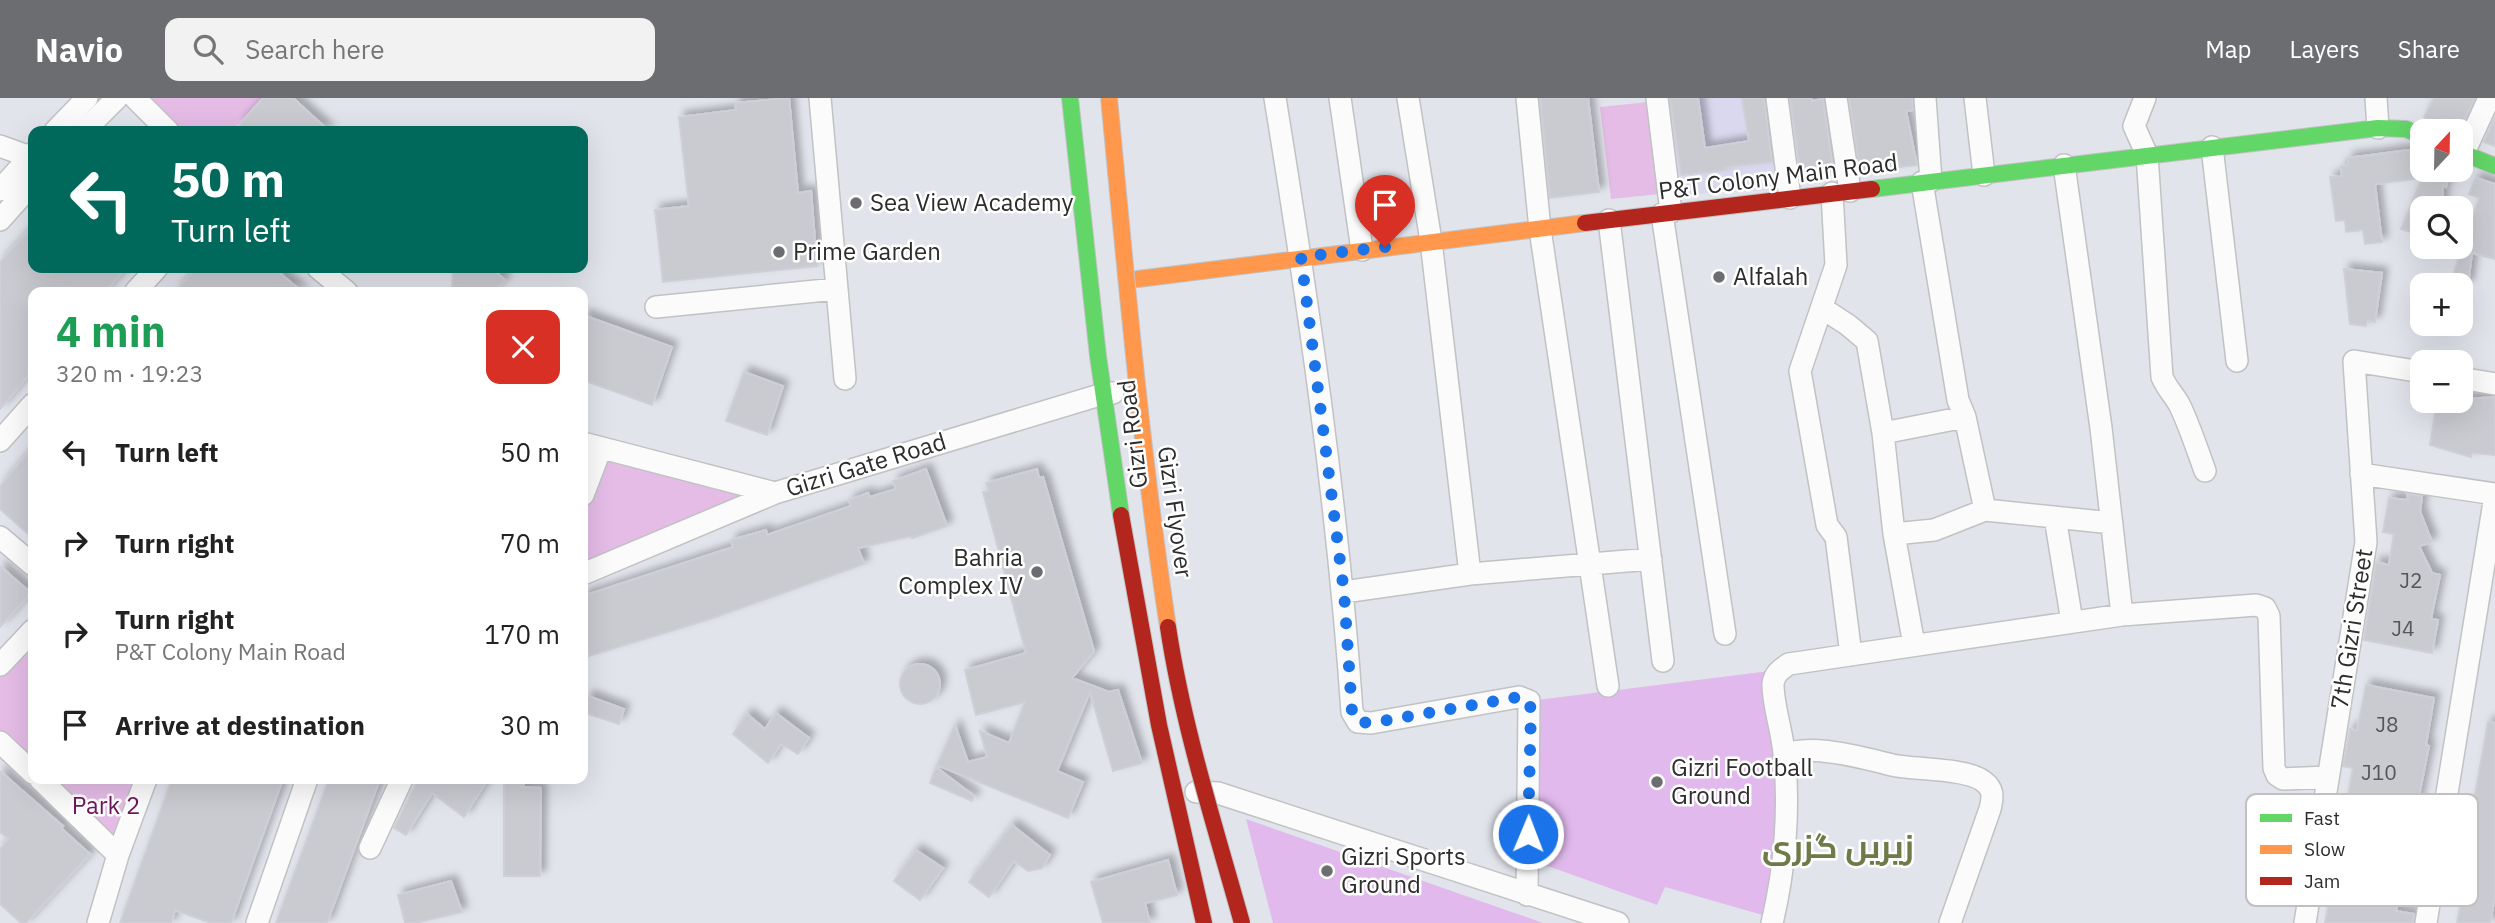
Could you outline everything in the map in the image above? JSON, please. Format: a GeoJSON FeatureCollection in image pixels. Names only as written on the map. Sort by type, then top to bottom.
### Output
{"type":"FeatureCollection","features":[{"type":"Feature","properties":{"kind":"main road","name":"Gizri Road"},"geometry":{"type":"LineString","coordinates":[[1070,98],[1103,394],[1134,593],[1174,792],[1204,923]]}},
{"type":"Feature","properties":{"kind":"main road","name":"Gizri Flyover"},"geometry":{"type":"LineString","coordinates":[[1109,98],[1138,404],[1152,524],[1172,655],[1206,794],[1242,923]]}},
{"type":"Feature","properties":{"kind":"main road","name":"Gizri Road"},"geometry":{"type":"LineString","coordinates":[[1119,98],[1150,390],[1175,580],[1188,646]]}},
{"type":"Feature","properties":{"kind":"main road","name":"P&T Colony Main Road"},"geometry":{"type":"LineString","coordinates":[[1138,279],[1301,257],[2378,128],[2410,132]]}},
{"type":"Feature","properties":{"kind":"main road"},"geometry":{"type":"LineString","coordinates":[[2473,157],[2495,166]]}},
{"type":"Feature","properties":{"kind":"main road","name":"Gizri Flyover"},"geometry":{"type":"LineString","coordinates":[[1118,375],[1138,549],[1163,691],[1201,837]]}},
{"type":"Feature","properties":{"kind":"main road"},"geometry":{"type":"LineString","coordinates":[[1198,699],[1218,793],[1254,923]]}},
{"type":"Feature","properties":{"kind":"main road"},"geometry":{"type":"LineString","coordinates":[[1207,864],[1220,923]]}},
{"type":"Feature","properties":{"kind":"street"},"geometry":{"type":"LineString","coordinates":[[60,126],[87,98]]}},
{"type":"Feature","properties":{"kind":"street"},"geometry":{"type":"LineString","coordinates":[[89,126],[117,98]]}},
{"type":"Feature","properties":{"kind":"street"},"geometry":{"type":"LineString","coordinates":[[135,98],[163,126]]}},
{"type":"Feature","properties":{"kind":"street"},"geometry":{"type":"LineString","coordinates":[[820,98],[845,379]]}},
{"type":"Feature","properties":{"kind":"street"},"geometry":{"type":"LineString","coordinates":[[1275,98],[1301,257],[1344,592],[1352,712],[1358,722],[1371,723],[1519,697],[1529,701],[1527,895]]}},
{"type":"Feature","properties":{"kind":"street"},"geometry":{"type":"LineString","coordinates":[[1340,98],[1362,250]]}},
{"type":"Feature","properties":{"kind":"street"},"geometry":{"type":"LineString","coordinates":[[1408,98],[1431,242],[1470,574]]}},
{"type":"Feature","properties":{"kind":"street"},"geometry":{"type":"LineString","coordinates":[[1527,98],[1540,229],[1608,686]]}},
{"type":"Feature","properties":{"kind":"street"},"geometry":{"type":"LineString","coordinates":[[1657,98],[1667,213],[1725,634]]}},
{"type":"Feature","properties":{"kind":"street"},"geometry":{"type":"LineString","coordinates":[[1777,98],[1790,198]]}},
{"type":"Feature","properties":{"kind":"street"},"geometry":{"type":"LineString","coordinates":[[1836,98],[1841,192],[1836,265],[1800,371],[1827,525],[1836,537],[1851,655]]}},
{"type":"Feature","properties":{"kind":"street"},"geometry":{"type":"LineString","coordinates":[[1924,98],[1926,182],[1958,400],[1965,417],[1985,510]]}},
{"type":"Feature","properties":{"kind":"street"},"geometry":{"type":"LineString","coordinates":[[1975,98],[1984,175]]}},
{"type":"Feature","properties":{"kind":"street"},"geometry":{"type":"LineString","coordinates":[[2145,98],[2134,125],[2147,155],[2162,377],[2189,423],[2205,471]]}},
{"type":"Feature","properties":{"kind":"street"},"geometry":{"type":"LineString","coordinates":[[2376,98],[2378,128]]}},
{"type":"Feature","properties":{"kind":"street"},"geometry":{"type":"LineString","coordinates":[[2473,130],[2488,98]]}},
{"type":"Feature","properties":{"kind":"street"},"geometry":{"type":"LineString","coordinates":[[0,146],[28,155]]}},
{"type":"Feature","properties":{"kind":"street"},"geometry":{"type":"LineString","coordinates":[[2212,148],[2236,362]]}},
{"type":"Feature","properties":{"kind":"street"},"geometry":{"type":"LineString","coordinates":[[0,190],[28,160]]}},
{"type":"Feature","properties":{"kind":"street"},"geometry":{"type":"LineString","coordinates":[[2064,165],[2101,428],[2122,615]]}},
{"type":"Feature","properties":{"kind":"street"},"geometry":{"type":"LineString","coordinates":[[0,220],[28,189]]}},
{"type":"Feature","properties":{"kind":"street"},"geometry":{"type":"LineString","coordinates":[[1609,220],[1663,661]]}},
{"type":"Feature","properties":{"kind":"street"},"geometry":{"type":"LineString","coordinates":[[140,287],[152,273]]}},
{"type":"Feature","properties":{"kind":"street"},"geometry":{"type":"LineString","coordinates":[[323,273],[339,287]]}},
{"type":"Feature","properties":{"kind":"street"},"geometry":{"type":"LineString","coordinates":[[656,307],[836,289]]}},
{"type":"Feature","properties":{"kind":"street"},"geometry":{"type":"LineString","coordinates":[[1822,307],[1867,341],[1883,433],[1894,534],[1914,645]]}},
{"type":"Feature","properties":{"kind":"street","name":"7th Gizri Street"},"geometry":{"type":"LineString","coordinates":[[2325,794],[2366,542],[2354,361],[2410,370]]}},
{"type":"Feature","properties":{"kind":"street"},"geometry":{"type":"LineString","coordinates":[[2473,380],[2495,384]]}},
{"type":"Feature","properties":{"kind":"street","name":"Gizri Gate Road"},"geometry":{"type":"LineString","coordinates":[[592,445],[775,493],[1103,394],[1150,390]]}},
{"type":"Feature","properties":{"kind":"street"},"geometry":{"type":"LineString","coordinates":[[0,440],[28,409]]}},
{"type":"Feature","properties":{"kind":"street"},"geometry":{"type":"LineString","coordinates":[[1883,433],[1965,417]]}},
{"type":"Feature","properties":{"kind":"street"},"geometry":{"type":"LineString","coordinates":[[588,467],[592,445]]}},
{"type":"Feature","properties":{"kind":"street"},"geometry":{"type":"LineString","coordinates":[[2361,474],[2495,495],[2447,794]]}},
{"type":"Feature","properties":{"kind":"street"},"geometry":{"type":"LineString","coordinates":[[588,572],[775,493]]}},
{"type":"Feature","properties":{"kind":"street"},"geometry":{"type":"LineString","coordinates":[[1894,534],[1934,530],[1985,510],[2112,523]]}},
{"type":"Feature","properties":{"kind":"street"},"geometry":{"type":"LineString","coordinates":[[2054,517],[2072,622]]}},
{"type":"Feature","properties":{"kind":"street"},"geometry":{"type":"LineString","coordinates":[[0,537],[28,561]]}},
{"type":"Feature","properties":{"kind":"street"},"geometry":{"type":"LineString","coordinates":[[1344,592],[1470,574],[1651,559]]}},
{"type":"Feature","properties":{"kind":"street"},"geometry":{"type":"LineString","coordinates":[[1772,923],[1787,811],[1784,753],[1773,682],[1778,670],[1789,664],[2122,615],[2256,605],[2265,608],[2269,616],[2274,768],[2277,775],[2283,779],[2328,777]]}},
{"type":"Feature","properties":{"kind":"street"},"geometry":{"type":"LineString","coordinates":[[0,665],[28,635]]}},
{"type":"Feature","properties":{"kind":"street"},"geometry":{"type":"LineString","coordinates":[[0,742],[28,767]]}},
{"type":"Feature","properties":{"kind":"street"},"geometry":{"type":"LineString","coordinates":[[1784,753],[1819,750],[1859,755],[1894,765],[1963,774],[1981,779],[1991,788],[1993,797],[1990,809],[1950,923]]}},
{"type":"Feature","properties":{"kind":"street"},"geometry":{"type":"LineString","coordinates":[[45,784],[118,855]]}},
{"type":"Feature","properties":{"kind":"street"},"geometry":{"type":"LineString","coordinates":[[98,923],[118,855],[144,784]]}},
{"type":"Feature","properties":{"kind":"street"},"geometry":{"type":"LineString","coordinates":[[257,923],[305,784]]}},
{"type":"Feature","properties":{"kind":"street"},"geometry":{"type":"LineString","coordinates":[[370,848],[400,784]]}},
{"type":"Feature","properties":{"kind":"street"},"geometry":{"type":"LineString","coordinates":[[1174,792],[1218,793],[1618,923]]}},
{"type":"Feature","properties":{"kind":"shaded area"},"geometry":{"type":"Polygon","coordinates":[[[1665,98],[1772,98],[1786,189],[1676,195],[1665,98]]]}},
{"type":"Feature","properties":{"kind":"shaded area","name":"Gizri Football Ground"},"geometry":{"type":"Polygon","coordinates":[[[1778,670],[1787,811],[1766,916],[1665,887],[1657,905],[1528,859],[1529,701],[1778,670]]]}},
{"type":"Feature","properties":{"kind":"shaded area","name":"Gizri Sports Ground"},"geometry":{"type":"Polygon","coordinates":[[[1246,819],[1543,923],[1273,923],[1246,819]]]}},
{"type":"Feature","properties":{"kind":"green space"},"geometry":{"type":"Polygon","coordinates":[[[152,98],[262,98],[237,126],[171,126],[164,120],[152,98]]]}},
{"type":"Feature","properties":{"kind":"green space"},"geometry":{"type":"Polygon","coordinates":[[[1648,102],[1660,194],[1611,199],[1600,107],[1648,102]]]}},
{"type":"Feature","properties":{"kind":"green space"},"geometry":{"type":"Polygon","coordinates":[[[601,448],[775,493],[588,572],[588,482],[601,448]]]}},
{"type":"Feature","properties":{"kind":"green space","name":"Park 2"},"geometry":{"type":"Polygon","coordinates":[[[28,632],[28,770],[0,743],[0,663],[28,632]]]}},
{"type":"Feature","properties":{"kind":"green space","name":"Park 2"},"geometry":{"type":"Polygon","coordinates":[[[43,784],[144,784],[118,855],[43,784]]]}},
{"type":"Feature","properties":{"kind":"building"},"geometry":{"type":"Polygon","coordinates":[[[263,98],[293,98],[324,126],[240,126],[263,98]]]}},
{"type":"Feature","properties":{"kind":"building"},"geometry":{"type":"Polygon","coordinates":[[[789,98],[798,193],[811,191],[817,266],[663,282],[655,210],[689,206],[679,117],[736,110],[735,103],[789,98]]]}},
{"type":"Feature","properties":{"kind":"building"},"geometry":{"type":"Polygon","coordinates":[[[1540,98],[1588,98],[1599,192],[1550,198],[1540,98]]]}},
{"type":"Feature","properties":{"kind":"building"},"geometry":{"type":"Polygon","coordinates":[[[1670,98],[1698,98],[1705,148],[1749,141],[1742,98],[1764,98],[1772,162],[1681,175],[1670,98]]]}},
{"type":"Feature","properties":{"kind":"building"},"geometry":{"type":"Polygon","coordinates":[[[1790,98],[1811,98],[1812,101],[1823,99],[1834,175],[1801,179],[1790,98]]]}},
{"type":"Feature","properties":{"kind":"building"},"geometry":{"type":"Polygon","coordinates":[[[1849,98],[1912,98],[1913,110],[1906,111],[1917,165],[1860,172],[1849,98]]]}},
{"type":"Feature","properties":{"kind":"building"},"geometry":{"type":"Polygon","coordinates":[[[2434,98],[2475,98],[2465,119],[2424,117],[2434,98]]]}},
{"type":"Feature","properties":{"kind":"building"},"geometry":{"type":"Polygon","coordinates":[[[2495,117],[2495,146],[2484,142],[2495,117]]]}},
{"type":"Feature","properties":{"kind":"building"},"geometry":{"type":"Polygon","coordinates":[[[2410,150],[2410,180],[2375,184],[2382,242],[2365,244],[2363,230],[2346,232],[2345,220],[2336,221],[2330,177],[2342,176],[2341,166],[2348,165],[2348,158],[2410,150]]]}},
{"type":"Feature","properties":{"kind":"building"},"geometry":{"type":"Polygon","coordinates":[[[2476,178],[2495,184],[2495,259],[2473,253],[2473,216],[2479,198],[2469,194],[2476,178]]]}},
{"type":"Feature","properties":{"kind":"building"},"geometry":{"type":"Polygon","coordinates":[[[2420,182],[2447,182],[2446,187],[2443,185],[2443,196],[2415,196],[2420,182]]]}},
{"type":"Feature","properties":{"kind":"building"},"geometry":{"type":"Polygon","coordinates":[[[2410,207],[2410,232],[2401,229],[2410,207]]]}},
{"type":"Feature","properties":{"kind":"building"},"geometry":{"type":"Polygon","coordinates":[[[28,231],[28,273],[122,273],[109,287],[28,287],[28,376],[0,409],[0,262],[28,231]]]}},
{"type":"Feature","properties":{"kind":"building"},"geometry":{"type":"Polygon","coordinates":[[[2459,259],[2471,259],[2470,273],[2454,273],[2459,259]]]}},
{"type":"Feature","properties":{"kind":"building"},"geometry":{"type":"Polygon","coordinates":[[[2344,269],[2382,273],[2375,322],[2367,320],[2366,326],[2350,324],[2344,269]]]}},
{"type":"Feature","properties":{"kind":"building"},"geometry":{"type":"Polygon","coordinates":[[[192,273],[280,273],[296,287],[180,287],[192,273]]]}},
{"type":"Feature","properties":{"kind":"building"},"geometry":{"type":"Polygon","coordinates":[[[453,273],[497,273],[505,280],[498,287],[452,287],[453,273]]]}},
{"type":"Feature","properties":{"kind":"building"},"geometry":{"type":"Polygon","coordinates":[[[588,317],[672,347],[652,405],[588,382],[588,317]]]}},
{"type":"Feature","properties":{"kind":"building"},"geometry":{"type":"Polygon","coordinates":[[[744,372],[783,386],[767,435],[726,421],[744,372]]]}},
{"type":"Feature","properties":{"kind":"building"},"geometry":{"type":"Polygon","coordinates":[[[2495,397],[2495,455],[2472,453],[2471,457],[2430,445],[2435,413],[2473,413],[2473,399],[2495,397]]]}},
{"type":"Feature","properties":{"kind":"building"},"geometry":{"type":"Polygon","coordinates":[[[28,453],[28,534],[0,509],[0,486],[28,453]]]}},
{"type":"Feature","properties":{"kind":"building"},"geometry":{"type":"Polygon","coordinates":[[[926,469],[947,526],[912,538],[858,548],[864,564],[710,619],[589,656],[588,594],[733,547],[731,540],[766,530],[767,535],[851,506],[849,500],[868,493],[870,497],[896,489],[893,481],[926,469]]]}},
{"type":"Feature","properties":{"kind":"building"},"geometry":{"type":"Polygon","coordinates":[[[1037,469],[1039,478],[1043,477],[1094,651],[1072,678],[1109,692],[1118,690],[1142,763],[1113,771],[1090,692],[1057,771],[1083,782],[1068,818],[937,765],[955,725],[968,762],[987,757],[980,731],[1009,743],[1025,702],[976,715],[965,670],[1026,653],[983,492],[989,491],[986,483],[1037,469]]]}},
{"type":"Feature","properties":{"kind":"building"},"geometry":{"type":"Polygon","coordinates":[[[2407,494],[2422,496],[2420,511],[2432,542],[2419,546],[2432,573],[2440,575],[2431,619],[2438,620],[2432,653],[2364,640],[2376,562],[2389,565],[2394,534],[2383,532],[2389,498],[2408,500],[2407,494]]]}},
{"type":"Feature","properties":{"kind":"building"},"geometry":{"type":"Polygon","coordinates":[[[0,566],[28,590],[28,596],[0,627],[0,566]]]}},
{"type":"Feature","properties":{"kind":"building"},"geometry":{"type":"Polygon","coordinates":[[[920,664],[934,670],[940,684],[934,698],[920,704],[906,698],[900,684],[906,670],[920,664]]]}},
{"type":"Feature","properties":{"kind":"building"},"geometry":{"type":"Polygon","coordinates":[[[2366,685],[2434,698],[2426,745],[2429,746],[2419,794],[2348,794],[2353,768],[2343,766],[2350,729],[2357,731],[2366,685]]]}},
{"type":"Feature","properties":{"kind":"building"},"geometry":{"type":"Polygon","coordinates":[[[588,696],[624,709],[619,724],[588,714],[588,696]]]}},
{"type":"Feature","properties":{"kind":"building"},"geometry":{"type":"Polygon","coordinates":[[[776,713],[809,738],[798,754],[781,744],[768,763],[733,734],[747,714],[765,729],[776,713]]]}},
{"type":"Feature","properties":{"kind":"building"},"geometry":{"type":"Polygon","coordinates":[[[2488,722],[2495,723],[2495,896],[2490,923],[2457,923],[2460,906],[2478,906],[2478,794],[2475,794],[2488,722]]]}},
{"type":"Feature","properties":{"kind":"building"},"geometry":{"type":"Polygon","coordinates":[[[936,767],[974,796],[972,801],[930,783],[936,767]]]}},
{"type":"Feature","properties":{"kind":"building"},"geometry":{"type":"Polygon","coordinates":[[[0,771],[63,826],[61,828],[90,854],[26,923],[21,923],[0,904],[0,849],[9,839],[0,832],[0,771]]]}},
{"type":"Feature","properties":{"kind":"building"},"geometry":{"type":"Polygon","coordinates":[[[170,784],[281,784],[231,923],[211,923],[175,910],[171,923],[120,923],[170,784]]]}},
{"type":"Feature","properties":{"kind":"building"},"geometry":{"type":"Polygon","coordinates":[[[327,784],[378,784],[327,923],[276,923],[327,784]]]}},
{"type":"Feature","properties":{"kind":"building"},"geometry":{"type":"Polygon","coordinates":[[[416,784],[485,784],[464,817],[432,793],[406,835],[394,828],[416,784]]]}},
{"type":"Feature","properties":{"kind":"building"},"geometry":{"type":"Polygon","coordinates":[[[504,784],[524,784],[522,787],[541,788],[540,876],[504,876],[504,784]]]}},
{"type":"Feature","properties":{"kind":"building"},"geometry":{"type":"Polygon","coordinates":[[[1012,825],[1050,855],[1042,868],[1028,871],[1014,861],[989,897],[969,882],[1012,825]]]}},
{"type":"Feature","properties":{"kind":"building"},"geometry":{"type":"Polygon","coordinates":[[[916,850],[943,868],[920,900],[894,881],[916,850]]]}},
{"type":"Feature","properties":{"kind":"building"},"geometry":{"type":"Polygon","coordinates":[[[1168,860],[1177,895],[1145,903],[1150,923],[1103,923],[1091,882],[1168,860]]]}},
{"type":"Feature","properties":{"kind":"building"},"geometry":{"type":"Polygon","coordinates":[[[451,881],[462,912],[405,923],[398,895],[451,881]]]}},
{"type":"Feature","properties":{"kind":"building"},"geometry":{"type":"Polygon","coordinates":[[[2328,906],[2397,906],[2396,911],[2414,914],[2413,923],[2325,923],[2328,906]]]}},
{"type":"Feature","properties":{"kind":"traffic: fast"},"geometry":{"type":"LineString","coordinates":[[1070,98],[1098,356],[1121,515]]}},
{"type":"Feature","properties":{"kind":"traffic: fast"},"geometry":{"type":"LineString","coordinates":[[1872,189],[2378,128],[2410,131]]}},
{"type":"Feature","properties":{"kind":"traffic: fast"},"geometry":{"type":"LineString","coordinates":[[2473,157],[2495,166]]}},
{"type":"Feature","properties":{"kind":"traffic: slow"},"geometry":{"type":"LineString","coordinates":[[1109,98],[1142,429],[1168,627]]}},
{"type":"Feature","properties":{"kind":"traffic: slow"},"geometry":{"type":"LineString","coordinates":[[1138,279],[1585,223]]}},
{"type":"Feature","properties":{"kind":"traffic: jam"},"geometry":{"type":"LineString","coordinates":[[1585,223],[1872,189]]}},
{"type":"Feature","properties":{"kind":"traffic: jam"},"geometry":{"type":"LineString","coordinates":[[1121,515],[1159,725],[1204,923]]}},
{"type":"Feature","properties":{"kind":"traffic: jam"},"geometry":{"type":"LineString","coordinates":[[1168,627],[1191,739],[1242,923]]}},
{"type":"Feature","properties":{"kind":"place","name":"Sea View Academy"},"geometry":{"type":"Point","coordinates":[856,203]}},
{"type":"Feature","properties":{"kind":"place","name":"Prime Garden"},"geometry":{"type":"Point","coordinates":[779,252]}},
{"type":"Feature","properties":{"kind":"place","name":"Alfalah"},"geometry":{"type":"Point","coordinates":[1719,277]}},
{"type":"Feature","properties":{"kind":"place","name":"Bahria Complex IV"},"geometry":{"type":"Point","coordinates":[1037,572]}},
{"type":"Feature","properties":{"kind":"place","name":"Gizri Football Ground"},"geometry":{"type":"Point","coordinates":[1657,782]}},
{"type":"Feature","properties":{"kind":"place","name":"Gizri Sports Ground"},"geometry":{"type":"Point","coordinates":[1327,871]}},
{"type":"Feature","properties":{"kind":"district","name":"زیریں گزری"},"geometry":{"type":"Point","coordinates":[1838,847]}},
{"type":"Feature","properties":{"kind":"route"},"geometry":{"type":"LineString","coordinates":[[1385,247],[1301,257],[1344,592],[1352,712],[1358,722],[1371,723],[1519,697],[1529,701],[1528,834]]}}]}
